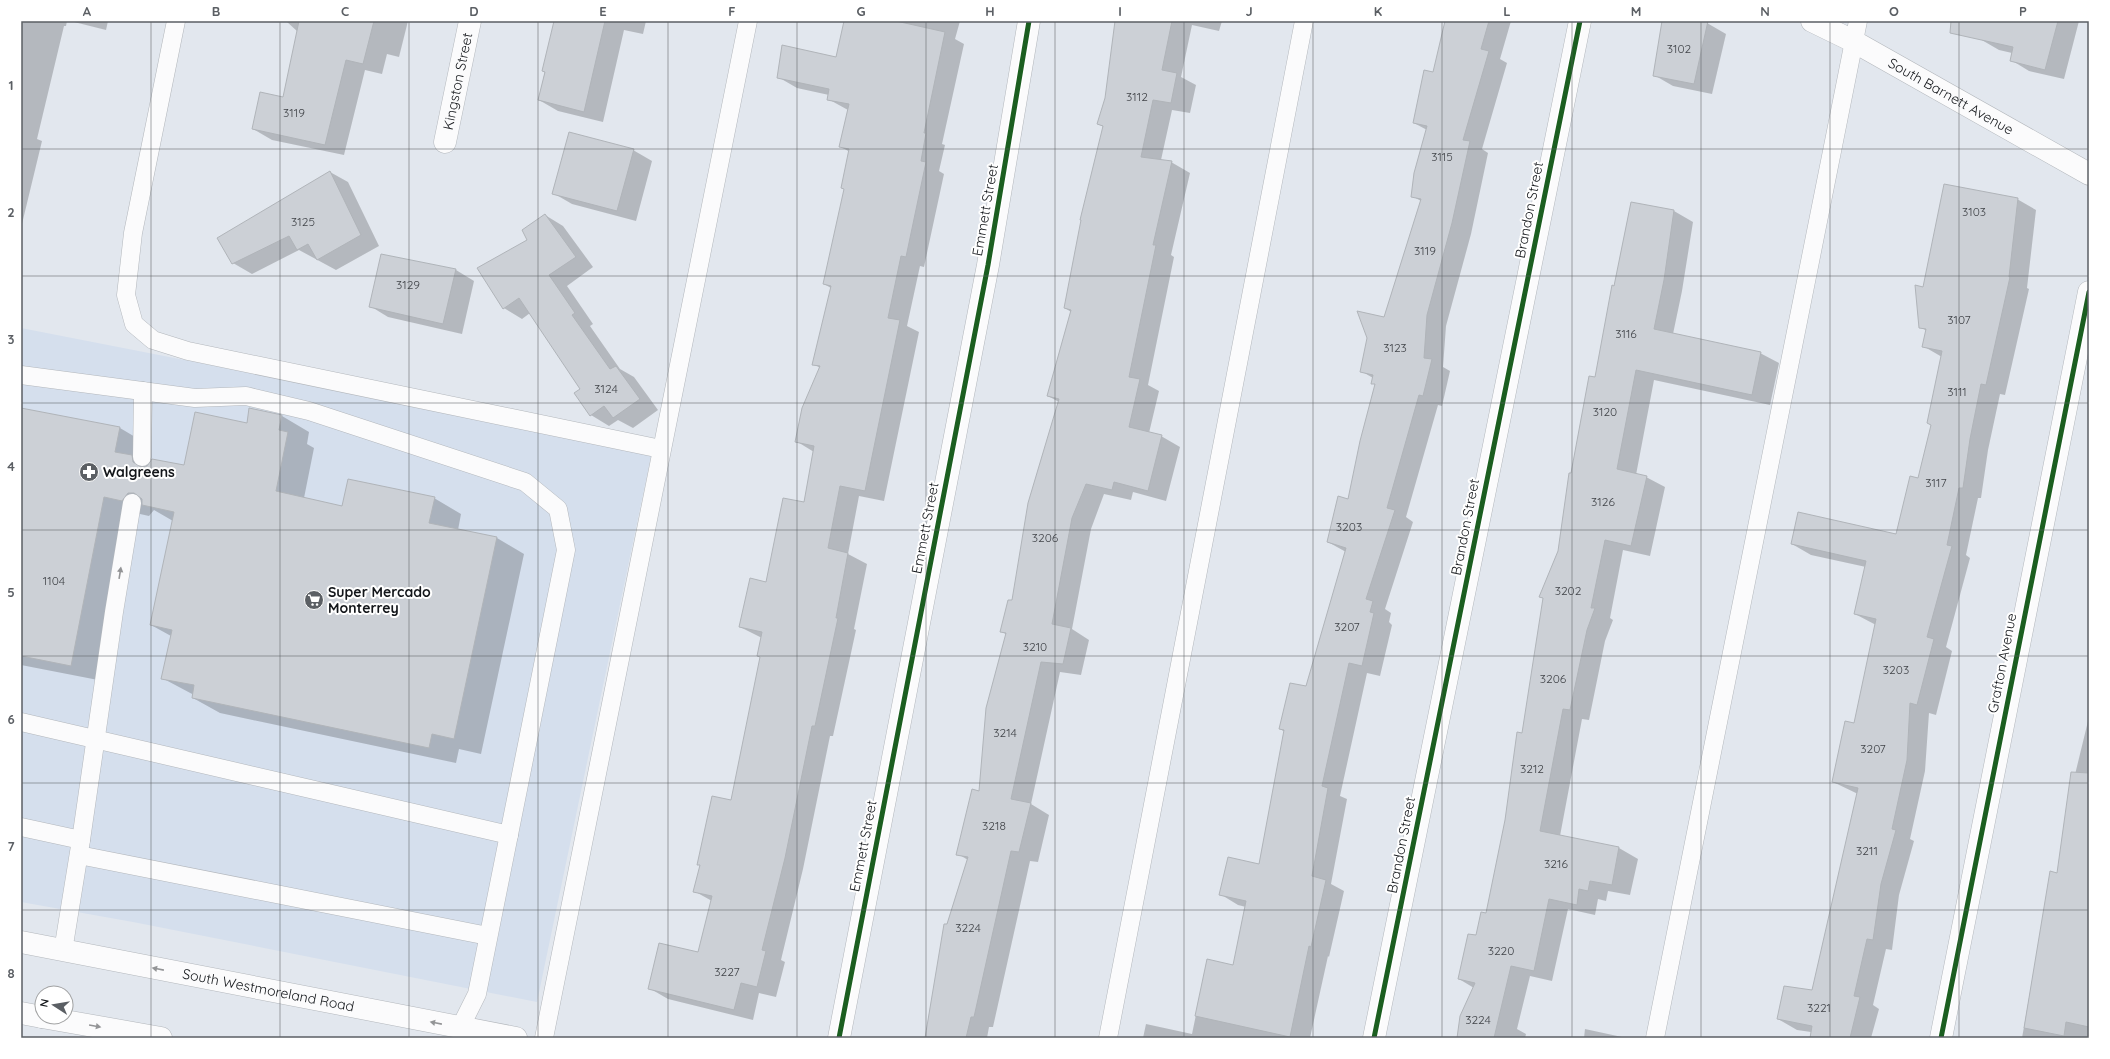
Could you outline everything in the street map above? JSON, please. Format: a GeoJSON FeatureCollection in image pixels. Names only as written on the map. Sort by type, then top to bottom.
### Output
{"type":"FeatureCollection","features":[{"type":"Feature","properties":{"kind":"street","name":"Kingston Street"},"geometry":{"type":"LineString","coordinates":[[445,142],[470,21]]}},
{"type":"Feature","properties":{"kind":"street","name":"Emmett Street"},"geometry":{"type":"LineString","coordinates":[[839,1038],[988,265],[1029,21]]}},
{"type":"Feature","properties":{"kind":"street","name":"Brandon Street"},"geometry":{"type":"LineString","coordinates":[[1374,1038],[1580,21]]}},
{"type":"Feature","properties":{"kind":"street","name":"South Barnett Avenue"},"geometry":{"type":"LineString","coordinates":[[1812,21],[1856,31],[2089,174]]}},
{"type":"Feature","properties":{"kind":"street","name":"Grafton Avenue"},"geometry":{"type":"LineString","coordinates":[[1941,1038],[2089,292]]}},
{"type":"Feature","properties":{"kind":"street","name":"South Westmoreland Road"},"geometry":{"type":"LineString","coordinates":[[21,942],[458,1033],[516,1038]]}},
{"type":"Feature","properties":{"kind":"street"},"geometry":{"type":"LineString","coordinates":[[21,1013],[34,1015]]}},
{"type":"Feature","properties":{"kind":"street"},"geometry":{"type":"LineString","coordinates":[[74,1023],[161,1038]]}},
{"type":"Feature","properties":{"kind":"lane"},"geometry":{"type":"LineString","coordinates":[[176,21],[133,233],[126,295],[134,324],[153,340],[188,351],[661,449]]}},
{"type":"Feature","properties":{"kind":"lane"},"geometry":{"type":"LineString","coordinates":[[544,1038],[748,21]]}},
{"type":"Feature","properties":{"kind":"lane"},"geometry":{"type":"LineString","coordinates":[[1108,1038],[1304,21]]}},
{"type":"Feature","properties":{"kind":"lane"},"geometry":{"type":"LineString","coordinates":[[1655,1038],[1856,31]]}},
{"type":"Feature","properties":{"kind":"lane"},"geometry":{"type":"LineString","coordinates":[[21,375],[195,398],[246,396],[309,411],[525,482],[558,509],[566,550],[477,994],[458,1033]]}},
{"type":"Feature","properties":{"kind":"lane"},"geometry":{"type":"LineString","coordinates":[[142,457],[143,391]]}},
{"type":"Feature","properties":{"kind":"lane"},"geometry":{"type":"LineString","coordinates":[[63,951],[132,503]]}},
{"type":"Feature","properties":{"kind":"lane"},"geometry":{"type":"LineString","coordinates":[[21,722],[509,835]]}},
{"type":"Feature","properties":{"kind":"lane"},"geometry":{"type":"LineString","coordinates":[[21,827],[80,848],[488,936]]}},
{"type":"Feature","properties":{"kind":"shaded area"},"geometry":{"type":"Polygon","coordinates":[[[21,328],[205,364],[651,456],[537,1002],[133,922],[21,902],[21,328]]]}},
{"type":"Feature","properties":{"kind":"building"},"geometry":{"type":"Polygon","coordinates":[[[299,21],[374,21],[363,64],[346,60],[325,145],[252,129],[260,92],[283,97],[299,21]]]}},
{"type":"Feature","properties":{"kind":"building"},"geometry":{"type":"Polygon","coordinates":[[[554,21],[605,21],[584,112],[538,100],[545,72],[542,71],[554,21]]]}},
{"type":"Feature","properties":{"kind":"building"},"geometry":{"type":"Polygon","coordinates":[[[844,21],[896,21],[945,32],[924,133],[926,133],[921,161],[926,162],[906,257],[901,256],[888,318],[900,320],[865,491],[840,486],[828,548],[848,553],[836,618],[838,618],[815,726],[812,726],[785,858],[762,950],[766,951],[757,987],[741,983],[734,1010],[648,989],[659,943],[698,952],[712,896],[693,892],[700,865],[697,865],[712,796],[731,800],[760,657],[757,656],[762,632],[739,627],[750,578],[766,582],[783,498],[804,502],[814,446],[795,442],[802,408],[820,366],[812,365],[831,286],[823,284],[844,189],[841,188],[849,149],[839,147],[849,104],[827,100],[829,89],[777,78],[782,45],[836,57],[844,21]]]}},
{"type":"Feature","properties":{"kind":"building"},"geometry":{"type":"Polygon","coordinates":[[[1115,21],[1172,21],[1162,70],[1177,73],[1171,103],[1153,100],[1141,157],[1172,161],[1153,245],[1156,245],[1129,377],[1140,379],[1129,427],[1162,435],[1148,491],[1114,482],[1112,490],[1086,484],[1072,518],[1052,624],[1071,628],[1063,664],[1041,662],[1011,799],[1031,803],[1019,852],[1011,851],[974,1017],[971,1017],[966,1038],[925,1038],[944,924],[947,924],[968,857],[956,855],[972,789],[979,791],[986,708],[1006,633],[1000,632],[1008,600],[1012,600],[1028,503],[1059,399],[1047,396],[1071,310],[1064,308],[1080,220],[1103,126],[1097,124],[1105,98],[1115,21]]]}},
{"type":"Feature","properties":{"kind":"building"},"geometry":{"type":"Polygon","coordinates":[[[1445,21],[1489,21],[1481,49],[1489,51],[1463,140],[1470,141],[1452,223],[1427,315],[1424,358],[1432,359],[1423,396],[1419,395],[1387,508],[1395,510],[1366,599],[1373,601],[1370,612],[1374,613],[1362,666],[1349,663],[1322,786],[1328,788],[1312,876],[1326,880],[1311,947],[1309,946],[1290,1037],[1195,1016],[1207,959],[1233,965],[1246,901],[1219,895],[1228,857],[1259,864],[1284,730],[1279,729],[1290,683],[1306,686],[1346,548],[1327,542],[1338,496],[1348,499],[1360,441],[1375,384],[1371,384],[1373,375],[1360,372],[1367,338],[1357,311],[1384,317],[1421,199],[1411,197],[1414,173],[1427,126],[1413,123],[1424,70],[1433,72],[1445,21]]]}},
{"type":"Feature","properties":{"kind":"building"},"geometry":{"type":"Polygon","coordinates":[[[1662,21],[1708,21],[1694,84],[1653,76],[1662,21]]]}},
{"type":"Feature","properties":{"kind":"building"},"geometry":{"type":"Polygon","coordinates":[[[1951,21],[2058,21],[2045,70],[2010,61],[2013,47],[1950,33],[1951,21]]]}},
{"type":"Feature","properties":{"kind":"building"},"geometry":{"type":"Polygon","coordinates":[[[569,132],[634,149],[617,211],[552,194],[569,132]]]}},
{"type":"Feature","properties":{"kind":"building"},"geometry":{"type":"Polygon","coordinates":[[[330,171],[361,235],[317,260],[308,244],[297,250],[289,236],[232,264],[217,238],[330,171]]]}},
{"type":"Feature","properties":{"kind":"building"},"geometry":{"type":"Polygon","coordinates":[[[1944,184],[2018,198],[2010,277],[1986,385],[1981,384],[1970,439],[1963,488],[1959,488],[1947,545],[1952,546],[1927,637],[1934,639],[1917,705],[1910,703],[1907,760],[1892,829],[1896,830],[1881,884],[1873,940],[1867,939],[1854,996],[1860,997],[1850,1038],[1810,1038],[1812,1026],[1777,1019],[1784,986],[1812,990],[1858,788],[1832,782],[1845,721],[1854,723],[1876,619],[1854,614],[1866,561],[1791,544],[1798,512],[1896,534],[1910,476],[1918,478],[1931,425],[1927,423],[1942,351],[1922,347],[1926,329],[1919,328],[1915,285],[1923,287],[1944,184]]]}},
{"type":"Feature","properties":{"kind":"building"},"geometry":{"type":"Polygon","coordinates":[[[1631,202],[1674,210],[1664,280],[1654,329],[1761,352],[1752,395],[1636,370],[1617,469],[1647,476],[1631,546],[1605,540],[1591,608],[1595,608],[1587,630],[1570,710],[1563,709],[1540,831],[1619,847],[1612,885],[1590,881],[1588,891],[1579,889],[1577,905],[1549,899],[1534,971],[1511,966],[1494,1038],[1457,1038],[1460,1016],[1475,983],[1458,979],[1468,934],[1476,935],[1481,912],[1486,913],[1505,820],[1517,732],[1522,733],[1543,598],[1539,597],[1558,551],[1569,473],[1571,473],[1589,376],[1595,377],[1612,285],[1614,286],[1631,202]]]}},
{"type":"Feature","properties":{"kind":"building"},"geometry":{"type":"Polygon","coordinates":[[[545,214],[576,257],[549,275],[575,313],[572,315],[610,369],[616,366],[640,399],[613,418],[604,406],[590,416],[574,393],[580,389],[519,298],[503,309],[477,268],[527,240],[522,230],[545,214]]]}},
{"type":"Feature","properties":{"kind":"building"},"geometry":{"type":"Polygon","coordinates":[[[381,254],[456,269],[443,324],[369,307],[381,254]]]}},
{"type":"Feature","properties":{"kind":"building"},"geometry":{"type":"Polygon","coordinates":[[[21,408],[120,427],[115,452],[132,455],[133,462],[141,467],[147,466],[152,459],[184,465],[195,412],[247,423],[249,408],[282,415],[279,430],[288,432],[276,491],[342,506],[348,479],[435,497],[429,523],[497,537],[454,739],[432,734],[429,748],[192,698],[194,685],[161,679],[172,630],[150,625],[174,512],[142,505],[142,499],[134,493],[128,493],[122,501],[104,497],[71,666],[21,656],[21,408]]]}},
{"type":"Feature","properties":{"kind":"building"},"geometry":{"type":"Polygon","coordinates":[[[2071,772],[2089,773],[2089,1027],[2066,1022],[2064,1036],[2024,1028],[2050,871],[2057,873],[2071,772]]]}},
{"type":"Feature","properties":{"kind":"cycle path"},"geometry":{"type":"LineString","coordinates":[[839,1038],[988,265],[1029,21]]}},
{"type":"Feature","properties":{"kind":"cycle path"},"geometry":{"type":"LineString","coordinates":[[1374,1038],[1580,21]]}},
{"type":"Feature","properties":{"kind":"cycle path"},"geometry":{"type":"LineString","coordinates":[[1941,1038],[2089,292]]}},
{"type":"Feature","properties":{"kind":"place","name":"Walgreens"},"geometry":{"type":"Point","coordinates":[89,472]}},
{"type":"Feature","properties":{"kind":"place","name":"Super Mercado Monterrey"},"geometry":{"type":"Point","coordinates":[314,600]}}]}
